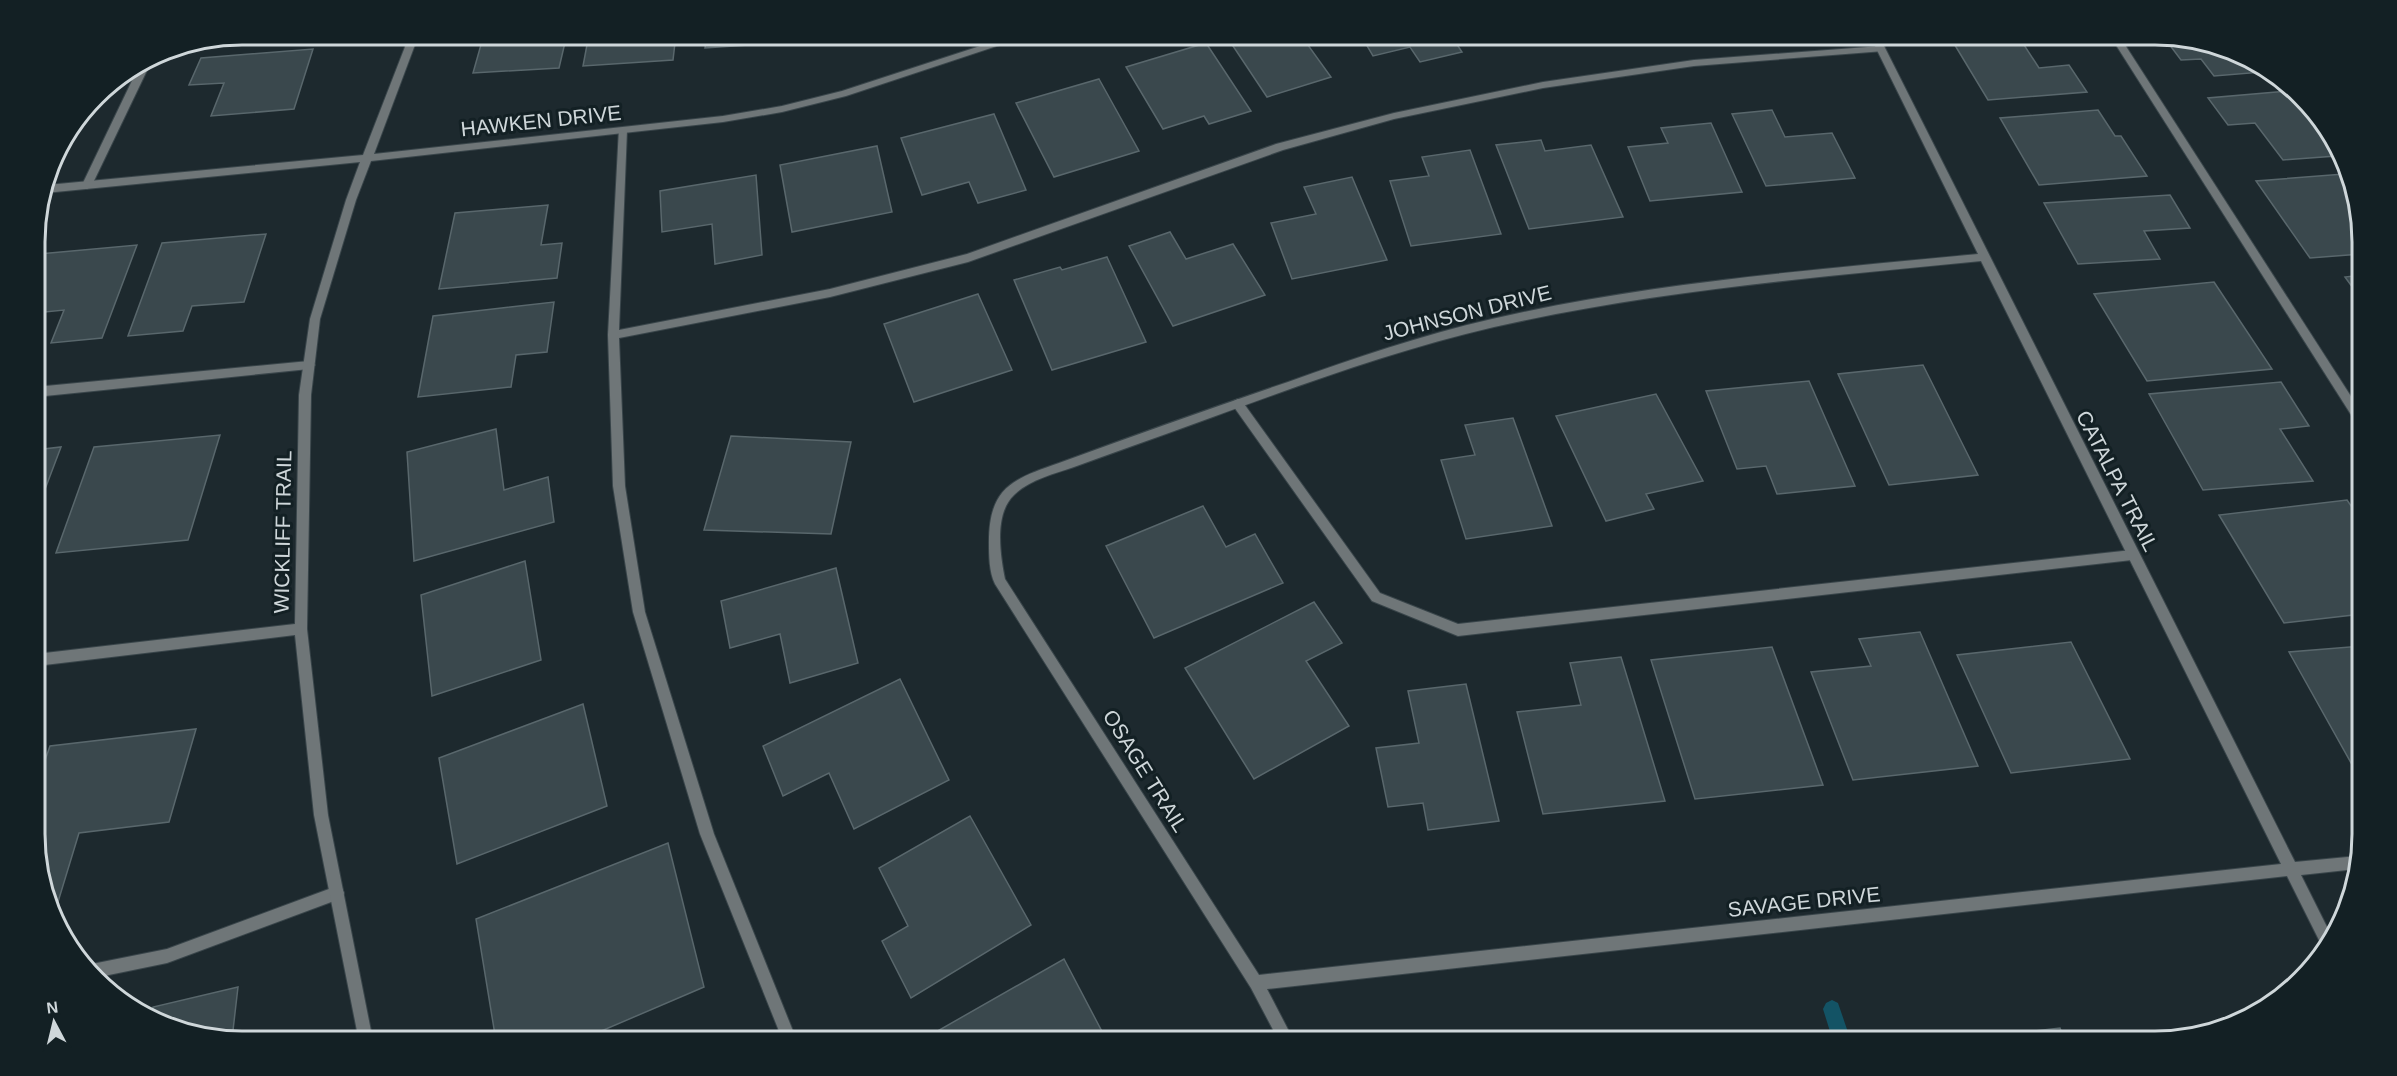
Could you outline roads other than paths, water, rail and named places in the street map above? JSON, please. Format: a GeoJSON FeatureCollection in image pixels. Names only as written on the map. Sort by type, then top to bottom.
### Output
{"type":"FeatureCollection","features":[{"type":"Feature","properties":{"kind":"street","name":"WICKLIFF TRAIL"},"geometry":{"type":"LineString","coordinates":[[364,1031],[321,815],[301,629],[305,395],[315,319],[351,200],[411,45]]}},
{"type":"Feature","properties":{"kind":"street","name":"HAWKEN DRIVE"},"geometry":{"type":"LineString","coordinates":[[53,188],[369,158],[723,119],[782,110],[843,94],[995,45]]}},
{"type":"Feature","properties":{"kind":"street","name":"CATALPA TRAIL"},"geometry":{"type":"LineString","coordinates":[[1879,45],[1983,257],[2324,935]]}},
{"type":"Feature","properties":{"kind":"street"},"geometry":{"type":"LineString","coordinates":[[2120,45],[2352,407]]}},
{"type":"Feature","properties":{"kind":"street"},"geometry":{"type":"LineString","coordinates":[[613,335],[830,292],[968,258],[1280,147],[1395,116],[1544,85],[1694,63],[1881,49]]}},
{"type":"Feature","properties":{"kind":"street"},"geometry":{"type":"LineString","coordinates":[[87,185],[141,73]]}},
{"type":"Feature","properties":{"kind":"street"},"geometry":{"type":"LineString","coordinates":[[622,130],[613,335],[619,486],[639,612],[707,834],[786,1031]]}},
{"type":"Feature","properties":{"kind":"street","name":"JOHNSON DRIVE"},"geometry":{"type":"LineString","coordinates":[[997,516],[1008,493],[1033,477],[1423,341],[1586,304],[1762,280],[1983,257]]}},
{"type":"Feature","properties":{"kind":"street"},"geometry":{"type":"LineString","coordinates":[[45,391],[309,364]]}},
{"type":"Feature","properties":{"kind":"street"},"geometry":{"type":"LineString","coordinates":[[1238,404],[1376,597],[1458,630],[2132,555]]}},
{"type":"Feature","properties":{"kind":"street","name":"OSAGE TRAIL"},"geometry":{"type":"LineString","coordinates":[[997,516],[994,554],[999,580],[1256,983],[1282,1031]]}},
{"type":"Feature","properties":{"kind":"street"},"geometry":{"type":"LineString","coordinates":[[45,659],[301,629]]}},
{"type":"Feature","properties":{"kind":"street","name":"SAVAGE DRIVE"},"geometry":{"type":"LineString","coordinates":[[1256,983],[2350,863]]}},
{"type":"Feature","properties":{"kind":"street"},"geometry":{"type":"LineString","coordinates":[[100,969],[167,956],[337,893]]}},
{"type":"Feature","properties":{"kind":"waterway"},"geometry":{"type":"LineString","coordinates":[[1832,1009],[1839,1031]]}}]}
